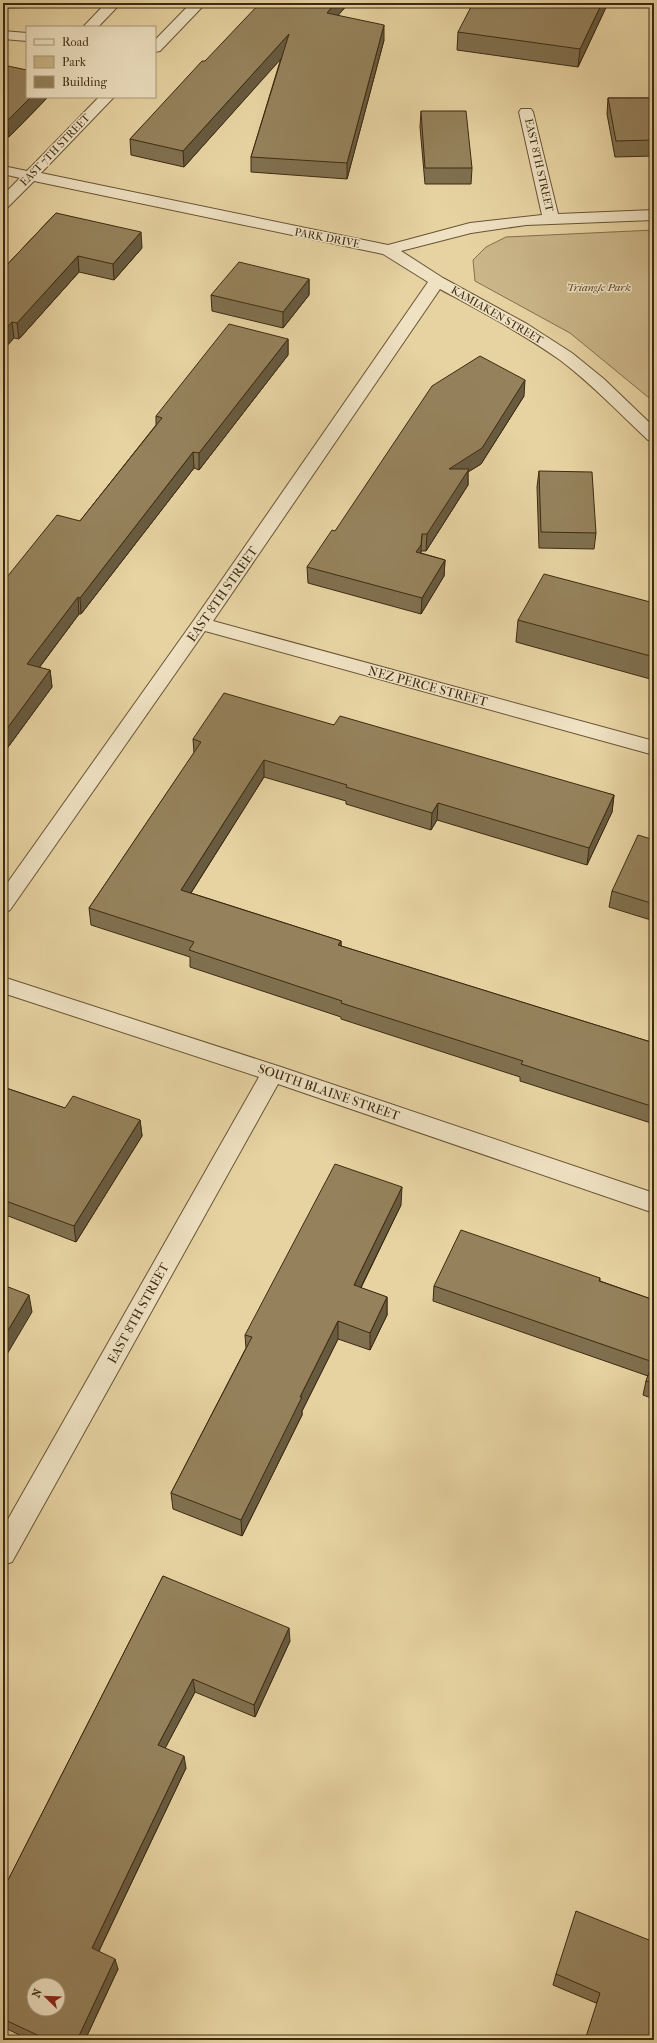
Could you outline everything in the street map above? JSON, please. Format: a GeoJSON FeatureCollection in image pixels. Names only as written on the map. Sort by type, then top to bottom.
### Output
{"type":"FeatureCollection","features":[{"type":"Feature","properties":{"kind":"street"},"geometry":{"type":"LineString","coordinates":[[91,26],[114,3]]}},
{"type":"Feature","properties":{"kind":"street"},"geometry":{"type":"LineString","coordinates":[[156,47],[199,3]]}},
{"type":"Feature","properties":{"kind":"street"},"geometry":{"type":"LineString","coordinates":[[3,35],[26,37]]}},
{"type":"Feature","properties":{"kind":"street","name":"EAST 7TH STREET"},"geometry":{"type":"LineString","coordinates":[[3,204],[107,98]]}},
{"type":"Feature","properties":{"kind":"street","name":"EAST 8TH STREET"},"geometry":{"type":"LineString","coordinates":[[526,112],[551,218]]}},
{"type":"Feature","properties":{"kind":"street","name":"PARK DRIVE"},"geometry":{"type":"LineString","coordinates":[[3,170],[388,250],[470,228],[526,220],[654,215]]}},
{"type":"Feature","properties":{"kind":"street","name":"KAMIAKEN STREET"},"geometry":{"type":"LineString","coordinates":[[388,250],[437,281],[521,327],[566,357],[598,383],[654,436]]}},
{"type":"Feature","properties":{"kind":"street","name":"EAST 8TH STREET"},"geometry":{"type":"LineString","coordinates":[[3,905],[201,624],[437,281]]}},
{"type":"Feature","properties":{"kind":"street","name":"NEZ PERCE STREET"},"geometry":{"type":"LineString","coordinates":[[201,624],[654,748]]}},
{"type":"Feature","properties":{"kind":"street","name":"SOUTH BLAINE STREET"},"geometry":{"type":"LineString","coordinates":[[3,985],[273,1073],[654,1203]]}},
{"type":"Feature","properties":{"kind":"street","name":"EAST 8TH STREET"},"geometry":{"type":"LineString","coordinates":[[3,1553],[273,1073]]}},
{"type":"Feature","properties":{"kind":"green space","name":"Triangle Park"},"geometry":{"type":"Polygon","coordinates":[[[654,230],[654,402],[570,333],[475,281],[473,260],[486,247],[506,237],[654,230]]]}},
{"type":"Feature","properties":{"kind":"building"},"geometry":{"type":"Polygon","coordinates":[[[260,3],[335,3],[327,13],[384,25],[347,163],[251,157],[289,34],[183,151],[130,139],[202,61],[205,61],[260,3]]]}},
{"type":"Feature","properties":{"kind":"building"},"geometry":{"type":"Polygon","coordinates":[[[473,3],[602,3],[580,49],[458,32],[473,3]]]}},
{"type":"Feature","properties":{"kind":"building"},"geometry":{"type":"Polygon","coordinates":[[[3,65],[26,70],[26,98],[30,98],[7,121],[3,120],[3,65]]]}},
{"type":"Feature","properties":{"kind":"building"},"geometry":{"type":"Polygon","coordinates":[[[608,98],[654,98],[654,140],[616,141],[608,98]]]}},
{"type":"Feature","properties":{"kind":"building"},"geometry":{"type":"Polygon","coordinates":[[[421,111],[466,111],[472,168],[425,168],[421,111]]]}},
{"type":"Feature","properties":{"kind":"building"},"geometry":{"type":"Polygon","coordinates":[[[56,213],[141,232],[113,264],[78,256],[17,323],[12,322],[3,331],[3,269],[56,213]]]}},
{"type":"Feature","properties":{"kind":"building"},"geometry":{"type":"Polygon","coordinates":[[[239,262],[309,279],[283,312],[211,295],[239,262]]]}},
{"type":"Feature","properties":{"kind":"building"},"geometry":{"type":"Polygon","coordinates":[[[229,324],[288,339],[199,453],[193,452],[27,664],[50,670],[3,734],[3,582],[57,515],[80,521],[162,418],[156,416],[229,324]]]}},
{"type":"Feature","properties":{"kind":"building"},"geometry":{"type":"Polygon","coordinates":[[[480,356],[525,380],[482,448],[449,469],[469,469],[427,534],[422,534],[421,545],[416,552],[445,560],[422,598],[307,567],[332,530],[335,531],[432,386],[480,356]]]}},
{"type":"Feature","properties":{"kind":"building"},"geometry":{"type":"Polygon","coordinates":[[[539,471],[592,472],[596,533],[541,532],[539,471]]]}},
{"type":"Feature","properties":{"kind":"building"},"geometry":{"type":"Polygon","coordinates":[[[544,574],[654,603],[650,611],[654,612],[654,657],[518,620],[544,574]]]}},
{"type":"Feature","properties":{"kind":"building"},"geometry":{"type":"Polygon","coordinates":[[[224,693],[334,725],[340,716],[614,795],[589,848],[438,803],[432,813],[264,760],[181,890],[341,941],[338,945],[654,1043],[654,1107],[521,1064],[523,1061],[341,1003],[342,1001],[189,950],[194,942],[89,908],[201,742],[193,739],[224,693]]]}},
{"type":"Feature","properties":{"kind":"building"},"geometry":{"type":"Polygon","coordinates":[[[638,835],[654,840],[654,904],[612,891],[638,835]]]}},
{"type":"Feature","properties":{"kind":"building"},"geometry":{"type":"Polygon","coordinates":[[[3,1087],[65,1108],[73,1096],[140,1120],[74,1226],[3,1200],[3,1087]]]}},
{"type":"Feature","properties":{"kind":"building"},"geometry":{"type":"Polygon","coordinates":[[[335,1164],[402,1187],[354,1285],[387,1297],[370,1333],[338,1321],[241,1520],[171,1493],[252,1337],[245,1335],[335,1164]]]}},
{"type":"Feature","properties":{"kind":"building"},"geometry":{"type":"Polygon","coordinates":[[[461,1230],[600,1278],[599,1281],[654,1300],[654,1383],[646,1381],[653,1362],[434,1286],[461,1230]]]}},
{"type":"Feature","properties":{"kind":"building"},"geometry":{"type":"Polygon","coordinates":[[[3,1285],[29,1295],[3,1339],[3,1285]]]}},
{"type":"Feature","properties":{"kind":"building"},"geometry":{"type":"Polygon","coordinates":[[[163,1576],[289,1628],[254,1705],[193,1679],[158,1745],[184,1756],[92,1948],[115,1959],[77,2040],[48,2040],[3,2019],[3,1890],[163,1576]]]}},
{"type":"Feature","properties":{"kind":"building"},"geometry":{"type":"Polygon","coordinates":[[[576,1911],[654,1942],[654,2040],[585,2040],[600,1993],[556,1974],[576,1911]]]}}]}
